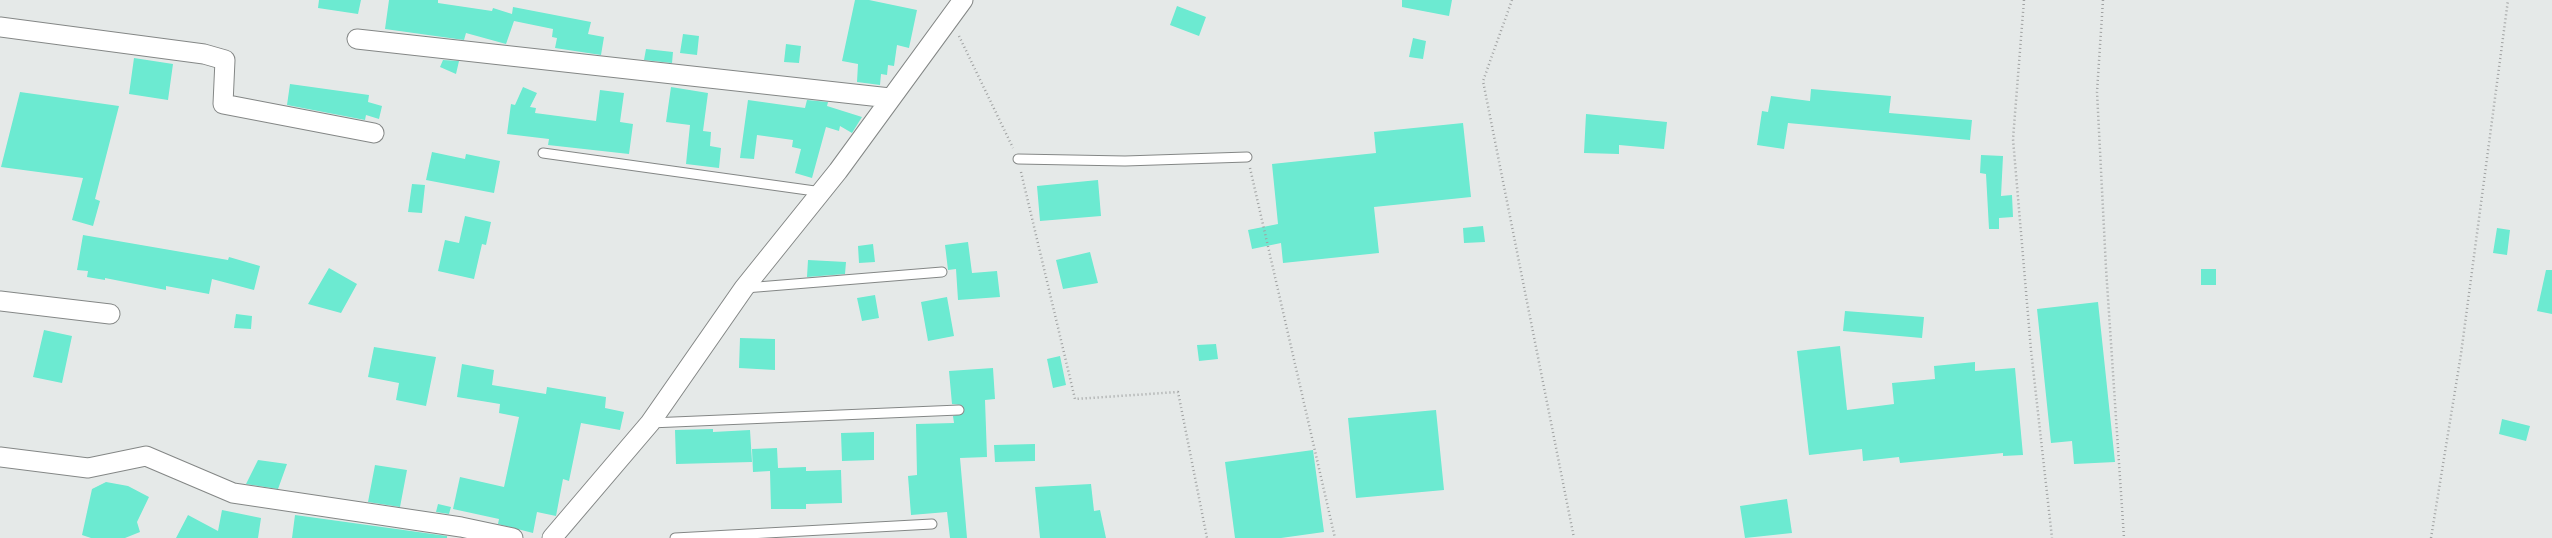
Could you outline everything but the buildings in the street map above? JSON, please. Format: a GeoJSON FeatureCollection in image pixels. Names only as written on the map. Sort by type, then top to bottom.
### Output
{"type":"FeatureCollection","features":[{"type":"Feature","properties":{"kind":"street"},"geometry":{"type":"LineString","coordinates":[[552,538],[650,422],[744,288],[822,192],[963,0]]}},
{"type":"Feature","properties":{"kind":"street"},"geometry":{"type":"LineString","coordinates":[[0,27],[204,54],[225,60],[223,104],[374,133]]}},
{"type":"Feature","properties":{"kind":"street"},"geometry":{"type":"LineString","coordinates":[[357,39],[890,98]]}},
{"type":"Feature","properties":{"kind":"street"},"geometry":{"type":"LineString","coordinates":[[0,301],[110,314]]}},
{"type":"Feature","properties":{"kind":"street"},"geometry":{"type":"LineString","coordinates":[[0,457],[88,468],[146,456],[233,493],[461,527],[513,538]]}},
{"type":"Feature","properties":{"kind":"lane"},"geometry":{"type":"LineString","coordinates":[[543,153],[822,192]]}},
{"type":"Feature","properties":{"kind":"lane"},"geometry":{"type":"LineString","coordinates":[[1018,159],[1125,161],[1247,157]]}},
{"type":"Feature","properties":{"kind":"lane"},"geometry":{"type":"LineString","coordinates":[[744,288],[942,272]]}},
{"type":"Feature","properties":{"kind":"lane"},"geometry":{"type":"LineString","coordinates":[[650,422],[959,410]]}},
{"type":"Feature","properties":{"kind":"lane"},"geometry":{"type":"LineString","coordinates":[[674,538],[932,524]]}},
{"type":"Feature","properties":{"kind":"path"},"geometry":{"type":"LineString","coordinates":[[1512,0],[1483,81],[1574,538]]}},
{"type":"Feature","properties":{"kind":"path"},"geometry":{"type":"LineString","coordinates":[[2024,0],[2013,139],[2031,350],[2052,538]]}},
{"type":"Feature","properties":{"kind":"path"},"geometry":{"type":"LineString","coordinates":[[2103,0],[2098,92],[2106,268],[2124,538]]}},
{"type":"Feature","properties":{"kind":"path"},"geometry":{"type":"LineString","coordinates":[[2431,538],[2461,354],[2508,0]]}},
{"type":"Feature","properties":{"kind":"path"},"geometry":{"type":"LineString","coordinates":[[950,17],[1018,159],[1075,399],[1178,392],[1207,538]]}},
{"type":"Feature","properties":{"kind":"path"},"geometry":{"type":"LineString","coordinates":[[1247,157],[1335,538]]}}]}
